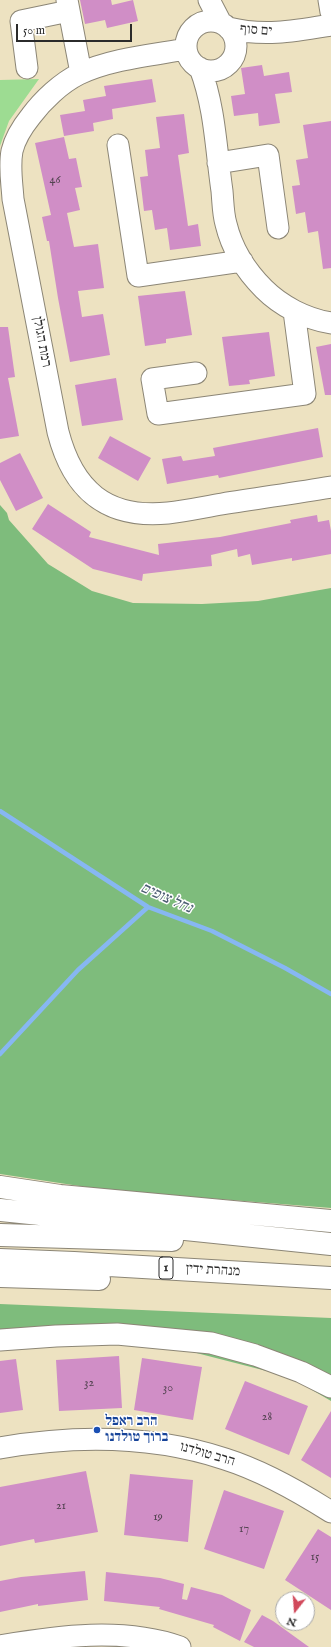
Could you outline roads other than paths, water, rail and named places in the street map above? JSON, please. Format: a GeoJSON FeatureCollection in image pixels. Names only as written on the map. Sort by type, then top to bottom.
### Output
{"type":"FeatureCollection","features":[{"type":"Feature","properties":{"kind":"highway"},"geometry":{"type":"LineString","coordinates":[[0,1187],[60,1196],[331,1221]]}},
{"type":"Feature","properties":{"kind":"highway"},"geometry":{"type":"LineString","coordinates":[[0,1210],[331,1245]]}},
{"type":"Feature","properties":{"kind":"highway","name":"מנהרת ידין"},"geometry":{"type":"LineString","coordinates":[[0,1235],[331,1245]]}},
{"type":"Feature","properties":{"kind":"highway","name":"מנהרת ידין"},"geometry":{"type":"LineString","coordinates":[[0,1260],[331,1278]]}},
{"type":"Feature","properties":{"kind":"highway"},"geometry":{"type":"LineString","coordinates":[[0,1276],[331,1283]]}},
{"type":"Feature","properties":{"kind":"street"},"geometry":{"type":"LineString","coordinates":[[201,0],[196,26],[188,36],[186,49],[190,60],[218,65]]}},
{"type":"Feature","properties":{"kind":"street"},"geometry":{"type":"LineString","coordinates":[[209,0],[234,38],[235,51],[218,65],[210,102],[226,224],[232,244],[258,284],[273,298],[294,311],[331,323]]}},
{"type":"Feature","properties":{"kind":"street"},"geometry":{"type":"LineString","coordinates":[[329,0],[331,12]]}},
{"type":"Feature","properties":{"kind":"street"},"geometry":{"type":"LineString","coordinates":[[27,68],[21,21],[68,6],[81,73]]}},
{"type":"Feature","properties":{"kind":"street"},"geometry":{"type":"LineString","coordinates":[[196,26],[208,21],[225,26]]}},
{"type":"Feature","properties":{"kind":"street","name":"ים סוף"},"geometry":{"type":"LineString","coordinates":[[225,26],[253,32],[284,33],[331,25]]}},
{"type":"Feature","properties":{"kind":"street","name":"ים סוף"},"geometry":{"type":"LineString","coordinates":[[218,65],[250,47],[284,33]]}},
{"type":"Feature","properties":{"kind":"street","name":"רמת הגולן"},"geometry":{"type":"LineString","coordinates":[[186,49],[122,61],[81,73],[38,106],[26,122],[13,149],[10,164],[13,199],[58,432],[64,453],[71,468],[92,494],[118,509],[137,513],[169,513],[331,487]]}},
{"type":"Feature","properties":{"kind":"street"},"geometry":{"type":"LineString","coordinates":[[118,146],[138,276],[242,261]]}},
{"type":"Feature","properties":{"kind":"street"},"geometry":{"type":"LineString","coordinates":[[218,163],[268,155],[278,228]]}},
{"type":"Feature","properties":{"kind":"street"},"geometry":{"type":"LineString","coordinates":[[196,373],[152,379],[158,414],[305,394],[294,311]]}},
{"type":"Feature","properties":{"kind":"street"},"geometry":{"type":"LineString","coordinates":[[0,1340],[117,1334],[210,1343],[255,1355],[301,1372],[331,1387]]}},
{"type":"Feature","properties":{"kind":"street","name":"הרב טולדנו"},"geometry":{"type":"LineString","coordinates":[[0,1448],[59,1441],[97,1439],[132,1440],[165,1444],[226,1459],[283,1484],[331,1512]]}},
{"type":"Feature","properties":{"kind":"street"},"geometry":{"type":"LineString","coordinates":[[0,1646],[42,1638],[113,1636],[139,1638],[180,1647]]}},
{"type":"Feature","properties":{"kind":"waterway","name":"נחל צופים"},"geometry":{"type":"LineString","coordinates":[[0,811],[148,907],[212,931],[285,968],[331,994]]}},
{"type":"Feature","properties":{"kind":"waterway"},"geometry":{"type":"LineString","coordinates":[[0,1054],[78,970],[148,907]]}},
{"type":"Feature","properties":{"kind":"place","name":"הרב ראפל ברוך טולדנו"},"geometry":{"type":"Point","coordinates":[97,1430]}}]}
